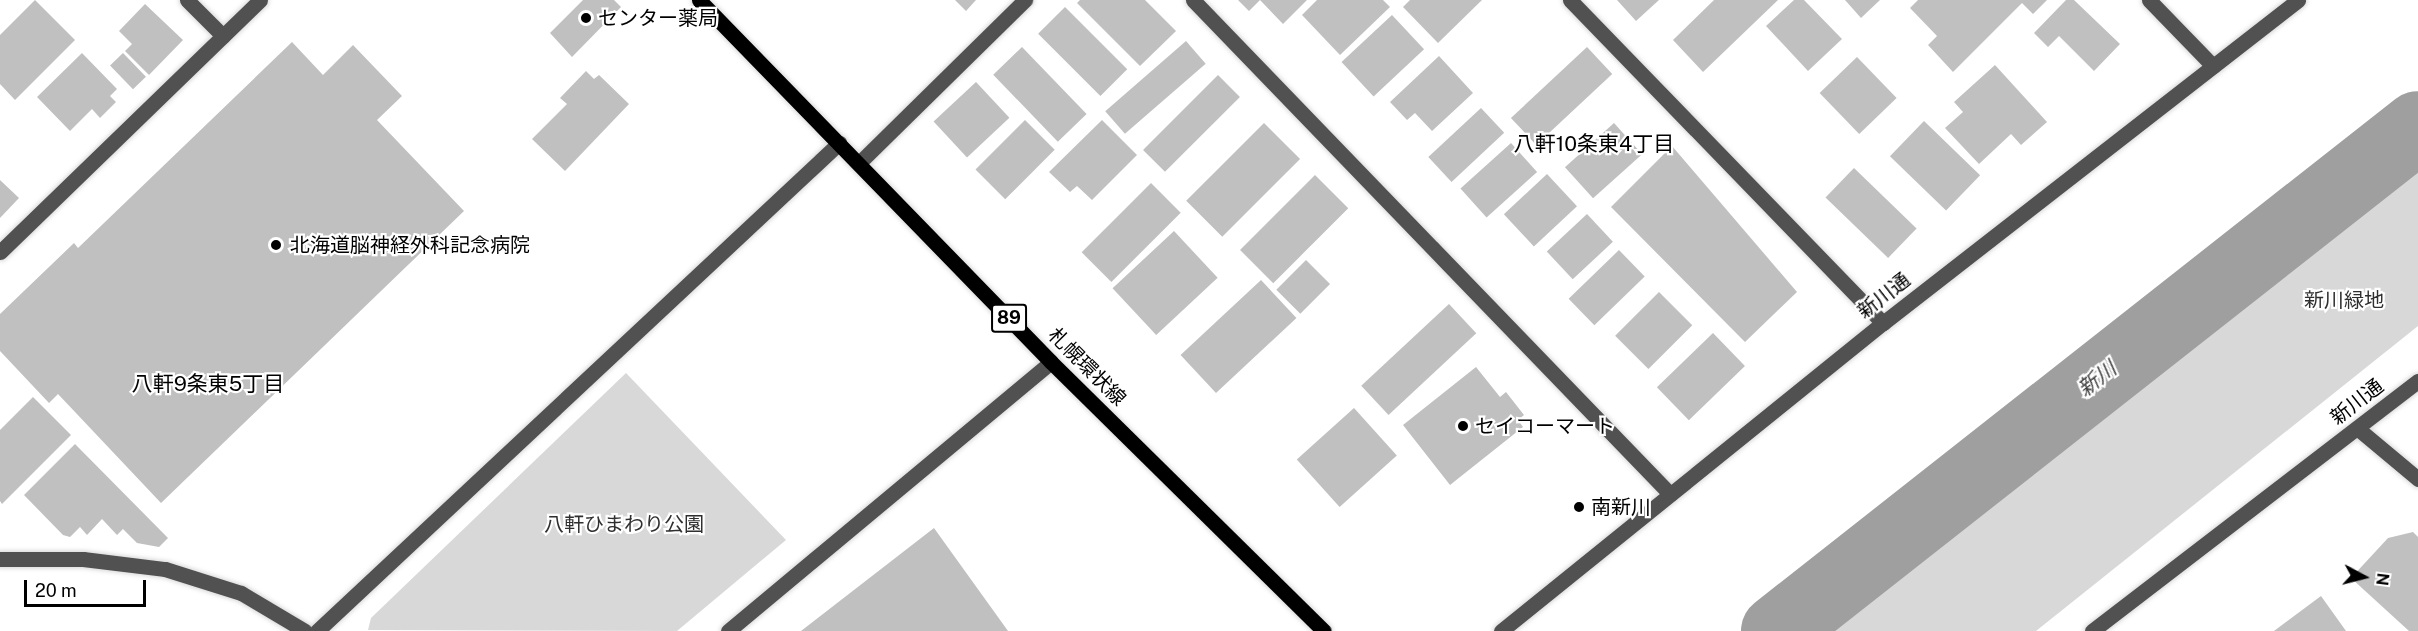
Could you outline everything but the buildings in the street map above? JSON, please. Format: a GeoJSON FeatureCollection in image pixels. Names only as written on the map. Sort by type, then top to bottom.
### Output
{"type":"FeatureCollection","features":[{"type":"Feature","properties":{"kind":"main road","name":"札幌環状線"},"geometry":{"type":"LineString","coordinates":[[699,0],[1052,362],[1324,631]]}},
{"type":"Feature","properties":{"kind":"street"},"geometry":{"type":"LineString","coordinates":[[187,0],[223,36]]}},
{"type":"Feature","properties":{"kind":"street"},"geometry":{"type":"LineString","coordinates":[[0,252],[260,0]]}},
{"type":"Feature","properties":{"kind":"street"},"geometry":{"type":"LineString","coordinates":[[859,163],[1025,0]]}},
{"type":"Feature","properties":{"kind":"street"},"geometry":{"type":"LineString","coordinates":[[1193,0],[1670,494]]}},
{"type":"Feature","properties":{"kind":"street"},"geometry":{"type":"LineString","coordinates":[[1570,0],[1883,323]]}},
{"type":"Feature","properties":{"kind":"street"},"geometry":{"type":"LineString","coordinates":[[2149,0],[2213,66]]}},
{"type":"Feature","properties":{"kind":"street","name":"新川通"},"geometry":{"type":"LineString","coordinates":[[1501,631],[1883,323],[2298,0]]}},
{"type":"Feature","properties":{"kind":"street"},"geometry":{"type":"LineString","coordinates":[[317,631],[839,143]]}},
{"type":"Feature","properties":{"kind":"street"},"geometry":{"type":"LineString","coordinates":[[728,631],[1052,362]]}},
{"type":"Feature","properties":{"kind":"street","name":"新川通"},"geometry":{"type":"LineString","coordinates":[[2092,631],[2109,625],[2418,381]]}},
{"type":"Feature","properties":{"kind":"street"},"geometry":{"type":"LineString","coordinates":[[2357,428],[2418,479]]}},
{"type":"Feature","properties":{"kind":"street"},"geometry":{"type":"LineString","coordinates":[[0,559],[83,560],[165,569],[241,593],[305,631]]}},
{"type":"Feature","properties":{"kind":"green space","name":"新川緑地"},"geometry":{"type":"Polygon","coordinates":[[[2418,157],[2418,326],[2036,631],[1831,631],[2418,157]]]}},
{"type":"Feature","properties":{"kind":"green space","name":"八軒ひまわり公園"},"geometry":{"type":"Polygon","coordinates":[[[626,373],[786,540],[677,631],[368,630],[371,618],[626,373]]]}},
{"type":"Feature","properties":{"kind":"waterway","name":"新川"},"geometry":{"type":"LineString","coordinates":[[1777,631],[2418,127]]}},
{"type":"Feature","properties":{"kind":"place","name":"センター薬局"},"geometry":{"type":"Point","coordinates":[586,18]}},
{"type":"Feature","properties":{"kind":"place","name":"北海道脳神経外科記念病院"},"geometry":{"type":"Point","coordinates":[276,245]}},
{"type":"Feature","properties":{"kind":"place","name":"セイコーマート"},"geometry":{"type":"Point","coordinates":[1463,426]}},
{"type":"Feature","properties":{"kind":"place","name":"南新川"},"geometry":{"type":"Point","coordinates":[1579,507]}},
{"type":"Feature","properties":{"kind":"district","name":"八軒10条東4丁目"},"geometry":{"type":"Point","coordinates":[1594,144]}},
{"type":"Feature","properties":{"kind":"district","name":"八軒9条東5丁目"},"geometry":{"type":"Point","coordinates":[208,384]}}]}
